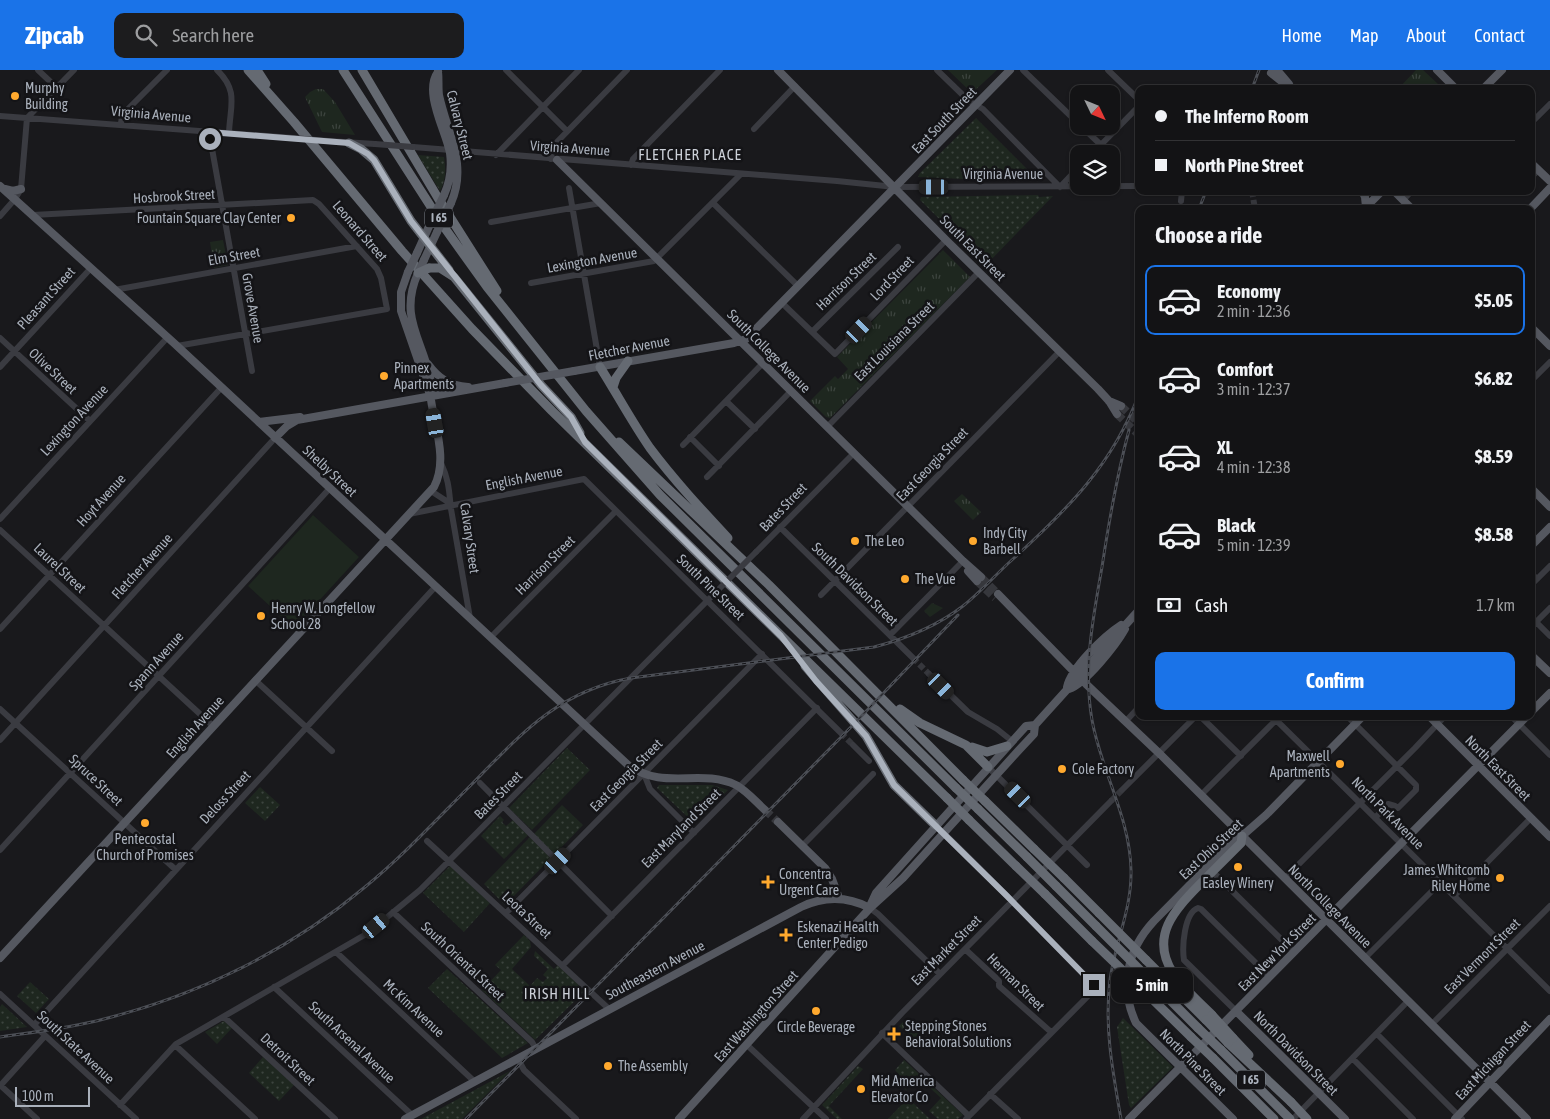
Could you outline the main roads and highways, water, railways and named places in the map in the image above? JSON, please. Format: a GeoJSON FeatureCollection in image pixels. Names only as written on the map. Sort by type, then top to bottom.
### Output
{"type":"FeatureCollection","features":[{"type":"Feature","properties":{"kind":"highway","name":"I 65"},"geometry":{"type":"LineString","coordinates":[[248,70],[438,292],[552,411],[1274,1119]]}},
{"type":"Feature","properties":{"kind":"highway"},"geometry":{"type":"LineString","coordinates":[[257,70],[294,122]]}},
{"type":"Feature","properties":{"kind":"highway","name":"I 65"},"geometry":{"type":"LineString","coordinates":[[343,70],[444,227],[497,301],[586,411],[655,490],[1292,1119]]}},
{"type":"Feature","properties":{"kind":"highway"},"geometry":{"type":"LineString","coordinates":[[362,70],[479,264],[544,360]]}},
{"type":"Feature","properties":{"kind":"highway"},"geometry":{"type":"LineString","coordinates":[[349,143],[362,149],[374,160],[411,221],[541,385],[571,417],[585,442]]}},
{"type":"Feature","properties":{"kind":"highway"},"geometry":{"type":"LineString","coordinates":[[416,277],[426,264],[440,268],[454,277]]}},
{"type":"Feature","properties":{"kind":"highway"},"geometry":{"type":"LineString","coordinates":[[612,386],[617,375],[628,361]]}},
{"type":"Feature","properties":{"kind":"highway"},"geometry":{"type":"LineString","coordinates":[[600,366],[639,432],[668,471],[770,585]]}},
{"type":"Feature","properties":{"kind":"highway"},"geometry":{"type":"LineString","coordinates":[[586,411],[770,585],[963,780],[1146,960],[1209,1018],[1307,1119]]}},
{"type":"Feature","properties":{"kind":"highway"},"geometry":{"type":"LineString","coordinates":[[781,636],[816,681],[866,736],[894,785],[935,825]]}},
{"type":"Feature","properties":{"kind":"highway"},"geometry":{"type":"LineString","coordinates":[[862,677],[912,718],[966,745],[987,752],[1009,744]]}},
{"type":"Feature","properties":{"kind":"highway"},"geometry":{"type":"LineString","coordinates":[[966,745],[988,767]]}},
{"type":"Feature","properties":{"kind":"highway"},"geometry":{"type":"LineString","coordinates":[[1209,1018],[1171,971],[1164,952],[1164,936],[1167,924],[1175,910],[1241,843],[1242,836]]}},
{"type":"Feature","properties":{"kind":"main road","name":"Calvary Street"},"geometry":{"type":"LineString","coordinates":[[426,264],[430,246],[451,203],[458,180],[439,93],[437,70]]}},
{"type":"Feature","properties":{"kind":"main road","name":"South East Street"},"geometry":{"type":"LineString","coordinates":[[778,70],[946,240],[1109,400],[1117,414]]}},
{"type":"Feature","properties":{"kind":"main road","name":"East South Street"},"geometry":{"type":"LineString","coordinates":[[895,187],[1010,70]]}},
{"type":"Feature","properties":{"kind":"main road"},"geometry":{"type":"LineString","coordinates":[[1436,70],[1452,85]]}},
{"type":"Feature","properties":{"kind":"main road"},"geometry":{"type":"LineString","coordinates":[[1487,85],[1502,70]]}},
{"type":"Feature","properties":{"kind":"main road"},"geometry":{"type":"LineString","coordinates":[[1274,71],[1288,85]]}},
{"type":"Feature","properties":{"kind":"main road","name":"Calvary Street"},"geometry":{"type":"LineString","coordinates":[[431,491],[438,476],[441,455],[430,397],[401,311],[401,292],[416,253],[444,195],[450,175],[452,151]]}},
{"type":"Feature","properties":{"kind":"main road","name":"South College Avenue"},"geometry":{"type":"LineString","coordinates":[[554,159],[908,506],[963,561],[963,565],[979,579]]}},
{"type":"Feature","properties":{"kind":"main road"},"geometry":{"type":"LineString","coordinates":[[1535,166],[1550,181]]}},
{"type":"Feature","properties":{"kind":"main road"},"geometry":{"type":"LineString","coordinates":[[2,187],[11,191],[21,189]]}},
{"type":"Feature","properties":{"kind":"main road","name":"Shelby Street"},"geometry":{"type":"LineString","coordinates":[[2,187],[177,346],[624,761],[644,774],[662,778],[716,779],[740,787],[765,810]]}},
{"type":"Feature","properties":{"kind":"main road"},"geometry":{"type":"LineString","coordinates":[[741,341],[746,339],[782,303],[895,187]]}},
{"type":"Feature","properties":{"kind":"main road"},"geometry":{"type":"LineString","coordinates":[[1534,205],[1550,188]]}},
{"type":"Feature","properties":{"kind":"main road"},"geometry":{"type":"LineString","coordinates":[[1368,205],[1378,195]]}},
{"type":"Feature","properties":{"kind":"main road"},"geometry":{"type":"LineString","coordinates":[[1398,195],[1408,205]]}},
{"type":"Feature","properties":{"kind":"main road","name":"Calvary Street"},"geometry":{"type":"LineString","coordinates":[[416,277],[411,292],[410,308],[412,322],[430,377],[430,397]]}},
{"type":"Feature","properties":{"kind":"main road"},"geometry":{"type":"LineString","coordinates":[[1535,331],[1550,346]]}},
{"type":"Feature","properties":{"kind":"main road","name":"Fletcher Avenue"},"geometry":{"type":"LineString","coordinates":[[275,438],[290,423],[307,418],[741,341]]}},
{"type":"Feature","properties":{"kind":"main road"},"geometry":{"type":"LineString","coordinates":[[424,358],[445,382],[475,388]]}},
{"type":"Feature","properties":{"kind":"main road","name":"South East Street"},"geometry":{"type":"LineString","coordinates":[[1109,400],[1121,406]]}},
{"type":"Feature","properties":{"kind":"main road","name":"Fletcher Avenue"},"geometry":{"type":"LineString","coordinates":[[259,422],[295,416],[307,418]]}},
{"type":"Feature","properties":{"kind":"main road","name":"English Avenue"},"geometry":{"type":"LineString","coordinates":[[0,958],[431,491]]}},
{"type":"Feature","properties":{"kind":"main road"},"geometry":{"type":"LineString","coordinates":[[1535,492],[1550,506]]}},
{"type":"Feature","properties":{"kind":"main road"},"geometry":{"type":"LineString","coordinates":[[1535,542],[1550,527]]}},
{"type":"Feature","properties":{"kind":"main road"},"geometry":{"type":"LineString","coordinates":[[996,596],[1013,614],[1018,615],[1078,676]]}},
{"type":"Feature","properties":{"kind":"main road","name":"East Washington Street"},"geometry":{"type":"LineString","coordinates":[[679,1119],[870,908],[900,882],[1034,734],[1035,725],[1135,613]]}},
{"type":"Feature","properties":{"kind":"main road"},"geometry":{"type":"LineString","coordinates":[[1535,658],[1550,673]]}},
{"type":"Feature","properties":{"kind":"main road","name":"North College Avenue"},"geometry":{"type":"LineString","coordinates":[[1078,676],[1084,688],[1109,710],[1115,711],[1159,753],[1527,1119]]}},
{"type":"Feature","properties":{"kind":"main road"},"geometry":{"type":"LineString","coordinates":[[1535,708],[1550,693]]}},
{"type":"Feature","properties":{"kind":"main road","name":"East Ohio Street"},"geometry":{"type":"LineString","coordinates":[[1136,1023],[1130,1009],[1127,990],[1132,954],[1136,943],[1148,927],[1236,838],[1242,836],[1359,720]]}},
{"type":"Feature","properties":{"kind":"main road","name":"North East Street"},"geometry":{"type":"LineString","coordinates":[[1433,720],[1550,837]]}},
{"type":"Feature","properties":{"kind":"main road","name":"East New York Street"},"geometry":{"type":"LineString","coordinates":[[1129,1119],[1523,720]]}},
{"type":"Feature","properties":{"kind":"main road","name":"East Washington Street"},"geometry":{"type":"LineString","coordinates":[[870,908],[876,893],[935,825],[1026,726],[1035,725]]}},
{"type":"Feature","properties":{"kind":"main road"},"geometry":{"type":"LineString","coordinates":[[778,822],[828,872],[839,898]]}},
{"type":"Feature","properties":{"kind":"main road","name":"Southeastern Avenue"},"geometry":{"type":"LineString","coordinates":[[409,1117],[801,906],[822,900],[839,898],[858,902],[870,908]]}},
{"type":"Feature","properties":{"kind":"main road","name":"North Davidson Street"},"geometry":{"type":"LineString","coordinates":[[1236,1011],[1345,1119]]}},
{"type":"Feature","properties":{"kind":"main road","name":"East Michigan Street"},"geometry":{"type":"LineString","coordinates":[[1459,1118],[1490,1082],[1550,1019]]}},
{"type":"Feature","properties":{"kind":"main road","name":"North Pine Street"},"geometry":{"type":"LineString","coordinates":[[1136,1023],[1233,1119]]}},
{"type":"Feature","properties":{"kind":"tunnel"},"geometry":{"type":"LineString","coordinates":[[1253,195],[1254,205]]}},
{"type":"Feature","properties":{"kind":"tunnel"},"geometry":{"type":"LineString","coordinates":[[1121,406],[1135,419]]}},
{"type":"Feature","properties":{"kind":"tunnel"},"geometry":{"type":"LineString","coordinates":[[1117,414],[1135,431]]}},
{"type":"Feature","properties":{"kind":"tunnel"},"geometry":{"type":"LineString","coordinates":[[981,577],[998,594]]}},
{"type":"Feature","properties":{"kind":"tunnel"},"geometry":{"type":"LineString","coordinates":[[977,581],[995,598]]}},
{"type":"Feature","properties":{"kind":"tunnel"},"geometry":{"type":"LineString","coordinates":[[913,658],[929,674]]}},
{"type":"Feature","properties":{"kind":"tunnel"},"geometry":{"type":"LineString","coordinates":[[841,733],[853,745]]}},
{"type":"Feature","properties":{"kind":"tunnel"},"geometry":{"type":"LineString","coordinates":[[1111,801],[1122,790]]}},
{"type":"Feature","properties":{"kind":"tunnel"},"geometry":{"type":"LineString","coordinates":[[765,810],[778,822]]}},
{"type":"Feature","properties":{"kind":"railway"},"geometry":{"type":"LineString","coordinates":[[1253,85],[1259,70]]}},
{"type":"Feature","properties":{"kind":"railway"},"geometry":{"type":"LineString","coordinates":[[1201,205],[1204,195]]}},
{"type":"Feature","properties":{"kind":"railway"},"geometry":{"type":"LineString","coordinates":[[0,1037],[78,1025],[139,1009],[209,983],[275,950],[306,931],[365,887],[406,850],[506,749],[542,718],[561,704],[582,693],[605,684],[631,678],[874,647],[909,636],[932,626],[963,606],[976,595],[1070,503],[1102,464],[1116,442],[1135,403]]}},
{"type":"Feature","properties":{"kind":"railway"},"geometry":{"type":"LineString","coordinates":[[1121,1119],[1110,1050],[1108,998],[1112,966],[1129,898],[1131,870],[1126,831],[1096,739],[1089,701],[1088,681],[1095,605],[1114,498],[1129,430]]}},
{"type":"Feature","properties":{"kind":"railway"},"geometry":{"type":"LineString","coordinates":[[466,1119],[851,727],[958,615]]}},
{"type":"Feature","properties":{"kind":"place","name":"Murphy Building"},"geometry":{"type":"Point","coordinates":[15,96]}},
{"type":"Feature","properties":{"kind":"place","name":"Fountain Square Clay Center"},"geometry":{"type":"Point","coordinates":[291,218]}},
{"type":"Feature","properties":{"kind":"place","name":"Pinnex Apartments"},"geometry":{"type":"Point","coordinates":[384,376]}},
{"type":"Feature","properties":{"kind":"place","name":"The Leo"},"geometry":{"type":"Point","coordinates":[855,541]}},
{"type":"Feature","properties":{"kind":"place","name":"Indy City Barbell"},"geometry":{"type":"Point","coordinates":[973,541]}},
{"type":"Feature","properties":{"kind":"place","name":"The Vue"},"geometry":{"type":"Point","coordinates":[905,579]}},
{"type":"Feature","properties":{"kind":"place","name":"Henry W. Longfellow School 28"},"geometry":{"type":"Point","coordinates":[261,616]}},
{"type":"Feature","properties":{"kind":"place","name":"Maxwell Apartments"},"geometry":{"type":"Point","coordinates":[1340,764]}},
{"type":"Feature","properties":{"kind":"place","name":"Cole Factory"},"geometry":{"type":"Point","coordinates":[1062,769]}},
{"type":"Feature","properties":{"kind":"place","name":"Pentecostal Church of Promises"},"geometry":{"type":"Point","coordinates":[145,823]}},
{"type":"Feature","properties":{"kind":"place","name":"Easley Winery"},"geometry":{"type":"Point","coordinates":[1238,867]}},
{"type":"Feature","properties":{"kind":"place","name":"James Whitcomb Riley Home"},"geometry":{"type":"Point","coordinates":[1500,878]}},
{"type":"Feature","properties":{"kind":"place","name":"Concentra Urgent Care"},"geometry":{"type":"Point","coordinates":[768,882]}},
{"type":"Feature","properties":{"kind":"place","name":"Eskenazi Health Center Pedigo"},"geometry":{"type":"Point","coordinates":[786,935]}},
{"type":"Feature","properties":{"kind":"place","name":"Circle Beverage"},"geometry":{"type":"Point","coordinates":[816,1011]}},
{"type":"Feature","properties":{"kind":"place","name":"Stepping Stones Behavioral Solutions"},"geometry":{"type":"Point","coordinates":[894,1034]}},
{"type":"Feature","properties":{"kind":"place","name":"The Assembly"},"geometry":{"type":"Point","coordinates":[608,1066]}},
{"type":"Feature","properties":{"kind":"place","name":"Mid America Elevator Co"},"geometry":{"type":"Point","coordinates":[861,1089]}},
{"type":"Feature","properties":{"kind":"district","name":"FLETCHER PLACE"},"geometry":{"type":"Point","coordinates":[690,154]}},
{"type":"Feature","properties":{"kind":"district","name":"IRISH HILL"},"geometry":{"type":"Point","coordinates":[557,993]}}]}
